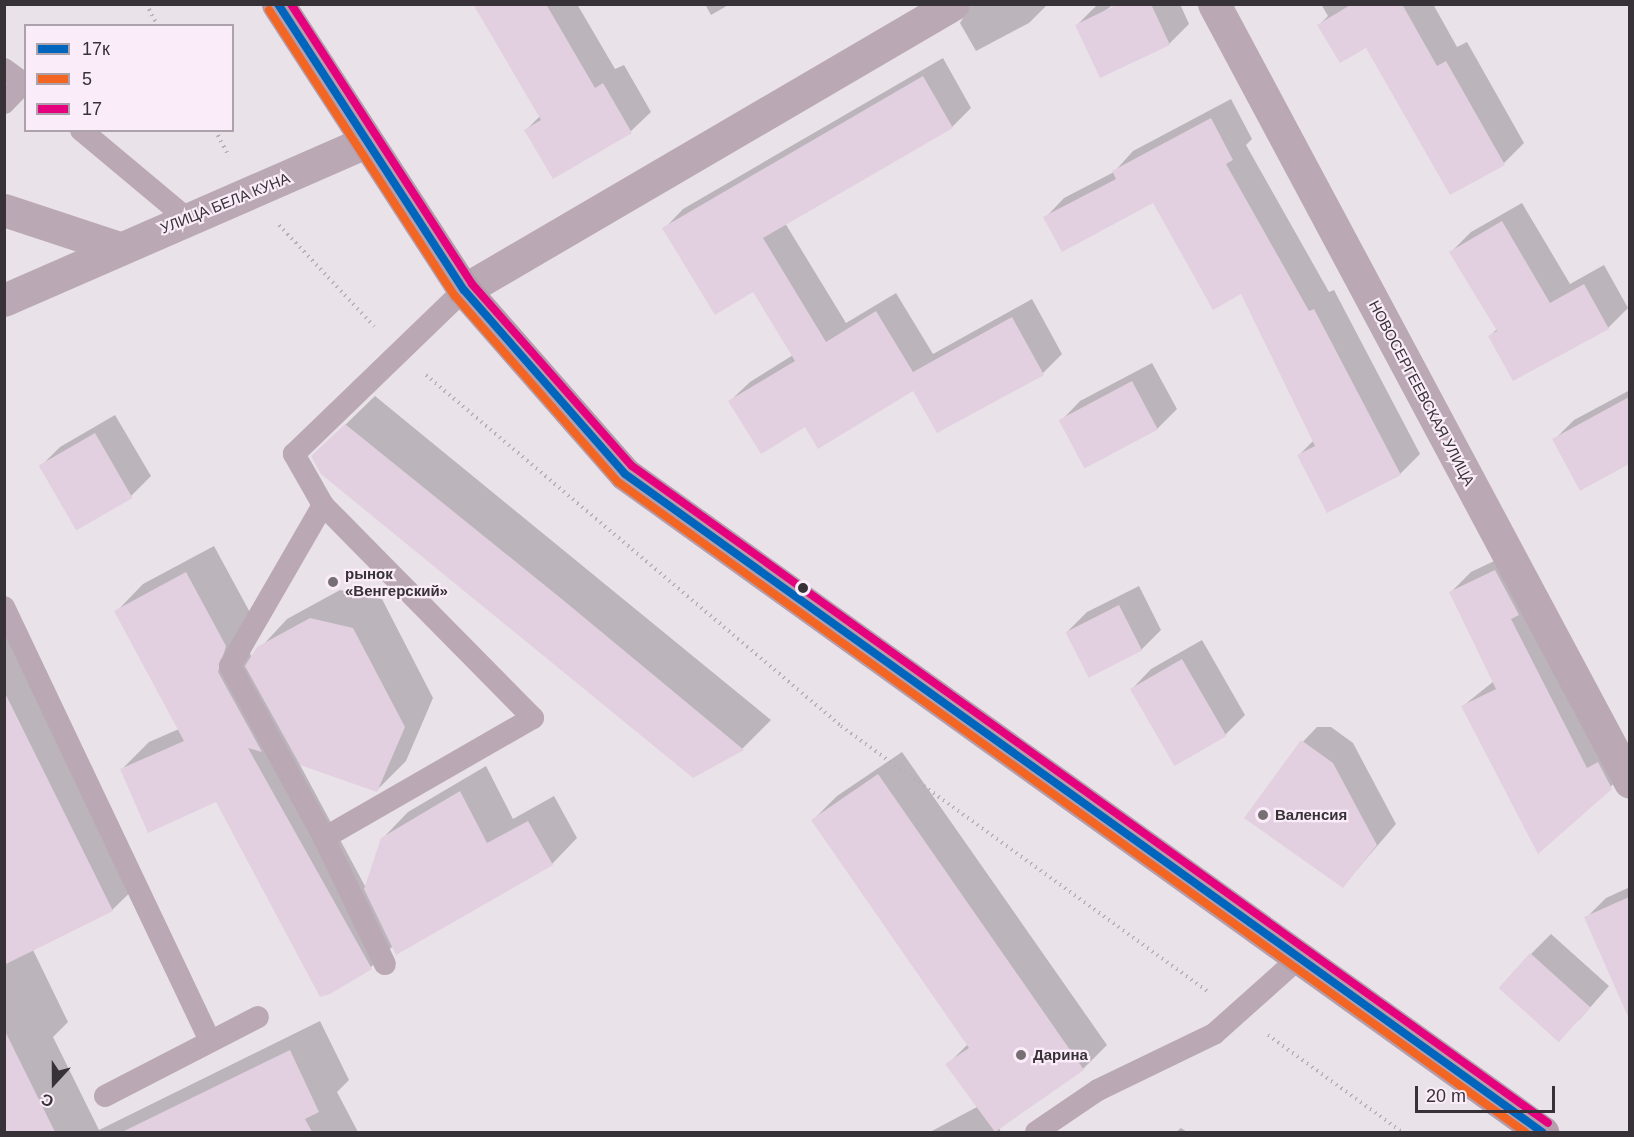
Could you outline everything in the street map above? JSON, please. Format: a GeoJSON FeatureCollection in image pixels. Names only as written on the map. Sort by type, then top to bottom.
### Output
{"type":"FeatureCollection","features":[{"type":"Feature","properties":{"kind":"main road"},"geometry":{"type":"LineString","coordinates":[[278,4],[364,143],[464,290],[625,474],[1299,958],[1533,1130]]}},
{"type":"Feature","properties":{"kind":"street"},"geometry":{"type":"LineString","coordinates":[[464,290],[953,4]]}},
{"type":"Feature","properties":{"kind":"street","name":"НОВОСЕРГЕЕВСКАЯ УЛИЦА"},"geometry":{"type":"LineString","coordinates":[[1214,4],[1629,782]]}},
{"type":"Feature","properties":{"kind":"street","name":"УЛИЦА БЕЛА КУНА"},"geometry":{"type":"LineString","coordinates":[[4,300],[186,217],[251,195],[364,143]]}},
{"type":"Feature","properties":{"kind":"street"},"geometry":{"type":"LineString","coordinates":[[4,210],[119,248]]}},
{"type":"Feature","properties":{"kind":"lane"},"geometry":{"type":"LineString","coordinates":[[4,69],[24,83]]}},
{"type":"Feature","properties":{"kind":"lane"},"geometry":{"type":"LineString","coordinates":[[4,103],[24,85]]}},
{"type":"Feature","properties":{"kind":"lane"},"geometry":{"type":"LineString","coordinates":[[83,132],[186,217]]}},
{"type":"Feature","properties":{"kind":"lane"},"geometry":{"type":"LineString","coordinates":[[324,838],[533,718],[323,505],[294,454],[398,351],[464,290]]}},
{"type":"Feature","properties":{"kind":"lane"},"geometry":{"type":"LineString","coordinates":[[323,505],[230,666],[324,838],[385,964]]}},
{"type":"Feature","properties":{"kind":"lane"},"geometry":{"type":"LineString","coordinates":[[4,606],[210,1041]]}},
{"type":"Feature","properties":{"kind":"lane"},"geometry":{"type":"LineString","coordinates":[[1036,1132],[1098,1090],[1214,1034],[1299,958]]}},
{"type":"Feature","properties":{"kind":"lane"},"geometry":{"type":"LineString","coordinates":[[105,1096],[258,1017]]}},
{"type":"Feature","properties":{"kind":"path"},"geometry":{"type":"LineString","coordinates":[[146,4],[157,24]]}},
{"type":"Feature","properties":{"kind":"path"},"geometry":{"type":"LineString","coordinates":[[251,195],[398,351],[841,726],[1402,1132]]}},
{"type":"Feature","properties":{"kind":"building"},"geometry":{"type":"Polygon","coordinates":[[[473,4],[546,4],[595,88],[603,83],[632,133],[553,179],[524,130],[541,120],[473,4]]]}},
{"type":"Feature","properties":{"kind":"building"},"geometry":{"type":"Polygon","coordinates":[[[1118,4],[1151,4],[1170,45],[1100,78],[1075,25],[1118,4]]]}},
{"type":"Feature","properties":{"kind":"building"},"geometry":{"type":"Polygon","coordinates":[[[1352,4],[1402,4],[1437,66],[1446,61],[1505,165],[1450,195],[1366,48],[1340,63],[1317,25],[1352,4]]]}},
{"type":"Feature","properties":{"kind":"building"},"geometry":{"type":"Polygon","coordinates":[[[923,76],[953,128],[763,238],[826,342],[876,311],[913,372],[1012,317],[1044,375],[937,433],[913,391],[818,449],[805,427],[761,454],[728,401],[795,361],[753,292],[715,315],[662,228],[923,76]]]}},
{"type":"Feature","properties":{"kind":"building"},"geometry":{"type":"Polygon","coordinates":[[[1211,118],[1233,160],[1226,164],[1309,311],[1314,309],[1401,475],[1327,513],[1297,455],[1315,446],[1241,294],[1213,310],[1153,203],[1062,252],[1043,217],[1116,179],[1112,171],[1211,118]]]}},
{"type":"Feature","properties":{"kind":"building"},"geometry":{"type":"Polygon","coordinates":[[[1502,221],[1550,303],[1584,284],[1609,329],[1513,381],[1488,336],[1497,331],[1449,252],[1502,221]]]}},
{"type":"Feature","properties":{"kind":"building"},"geometry":{"type":"Polygon","coordinates":[[[1132,381],[1158,430],[1085,469],[1059,420],[1132,381]]]}},
{"type":"Feature","properties":{"kind":"building"},"geometry":{"type":"Polygon","coordinates":[[[1629,397],[1629,464],[1580,491],[1552,439],[1629,397]]]}},
{"type":"Feature","properties":{"kind":"building"},"geometry":{"type":"Polygon","coordinates":[[[345,424],[744,750],[693,778],[321,474],[311,456],[345,424]]]}},
{"type":"Feature","properties":{"kind":"building"},"geometry":{"type":"Polygon","coordinates":[[[95,433],[132,498],[76,530],[39,465],[95,433]]]}},
{"type":"Feature","properties":{"kind":"building"},"geometry":{"type":"Polygon","coordinates":[[[1495,570],[1519,615],[1511,619],[1587,768],[1598,762],[1612,789],[1538,854],[1461,706],[1496,689],[1449,592],[1495,570]]]}},
{"type":"Feature","properties":{"kind":"building"},"geometry":{"type":"Polygon","coordinates":[[[186,572],[226,646],[218,672],[262,752],[248,748],[372,969],[330,994],[320,997],[216,802],[148,833],[120,769],[184,741],[114,611],[186,572]]]}},
{"type":"Feature","properties":{"kind":"building"},"geometry":{"type":"Polygon","coordinates":[[[1119,605],[1142,650],[1089,678],[1066,632],[1119,605]]]}},
{"type":"Feature","properties":{"kind":"building"},"geometry":{"type":"Polygon","coordinates":[[[310,618],[353,628],[405,727],[377,792],[300,765],[245,666],[257,647],[310,618]]]}},
{"type":"Feature","properties":{"kind":"building"},"geometry":{"type":"Polygon","coordinates":[[[1182,659],[1226,736],[1175,766],[1130,689],[1182,659]]]}},
{"type":"Feature","properties":{"kind":"building"},"geometry":{"type":"Polygon","coordinates":[[[4,691],[113,911],[4,965],[4,691]]]}},
{"type":"Feature","properties":{"kind":"building"},"geometry":{"type":"Polygon","coordinates":[[[1301,740],[1333,763],[1377,845],[1343,888],[1244,818],[1301,740]]]}},
{"type":"Feature","properties":{"kind":"building"},"geometry":{"type":"Polygon","coordinates":[[[878,774],[1084,1070],[995,1132],[945,1064],[969,1048],[811,820],[878,774]]]}},
{"type":"Feature","properties":{"kind":"building"},"geometry":{"type":"Polygon","coordinates":[[[460,791],[487,843],[528,821],[553,865],[396,955],[364,889],[381,838],[460,791]]]}},
{"type":"Feature","properties":{"kind":"building"},"geometry":{"type":"Polygon","coordinates":[[[1629,897],[1629,1019],[1584,917],[1629,897]]]}},
{"type":"Feature","properties":{"kind":"building"},"geometry":{"type":"Polygon","coordinates":[[[1530,953],[1590,1007],[1559,1042],[1499,988],[1530,953]]]}},
{"type":"Feature","properties":{"kind":"building"},"geometry":{"type":"Polygon","coordinates":[[[4,1029],[55,1132],[4,1132],[4,1029]]]}},
{"type":"Feature","properties":{"kind":"building"},"geometry":{"type":"Polygon","coordinates":[[[290,1050],[319,1112],[305,1119],[312,1132],[122,1132],[290,1050]]]}},
{"type":"Feature","properties":{"kind":"transit line","name":"17к"},"geometry":{"type":"LineString","coordinates":[[278,4],[464,290],[625,474],[1542,1132]]}},
{"type":"Feature","properties":{"kind":"transit line","name":"17"},"geometry":{"type":"LineString","coordinates":[[291,4],[472,284],[632,466],[1548,1123]]}},
{"type":"Feature","properties":{"kind":"transit line","name":"5"},"geometry":{"type":"LineString","coordinates":[[269,10],[455,296],[618,482],[1525,1132]]}},
{"type":"Feature","properties":{"kind":"place","name":"рынок «Венгерский»"},"geometry":{"type":"Point","coordinates":[333,582]}},
{"type":"Feature","properties":{"kind":"place","name":"Валенсия"},"geometry":{"type":"Point","coordinates":[1263,815]}},
{"type":"Feature","properties":{"kind":"place","name":"Дарина"},"geometry":{"type":"Point","coordinates":[1021,1055]}}]}
